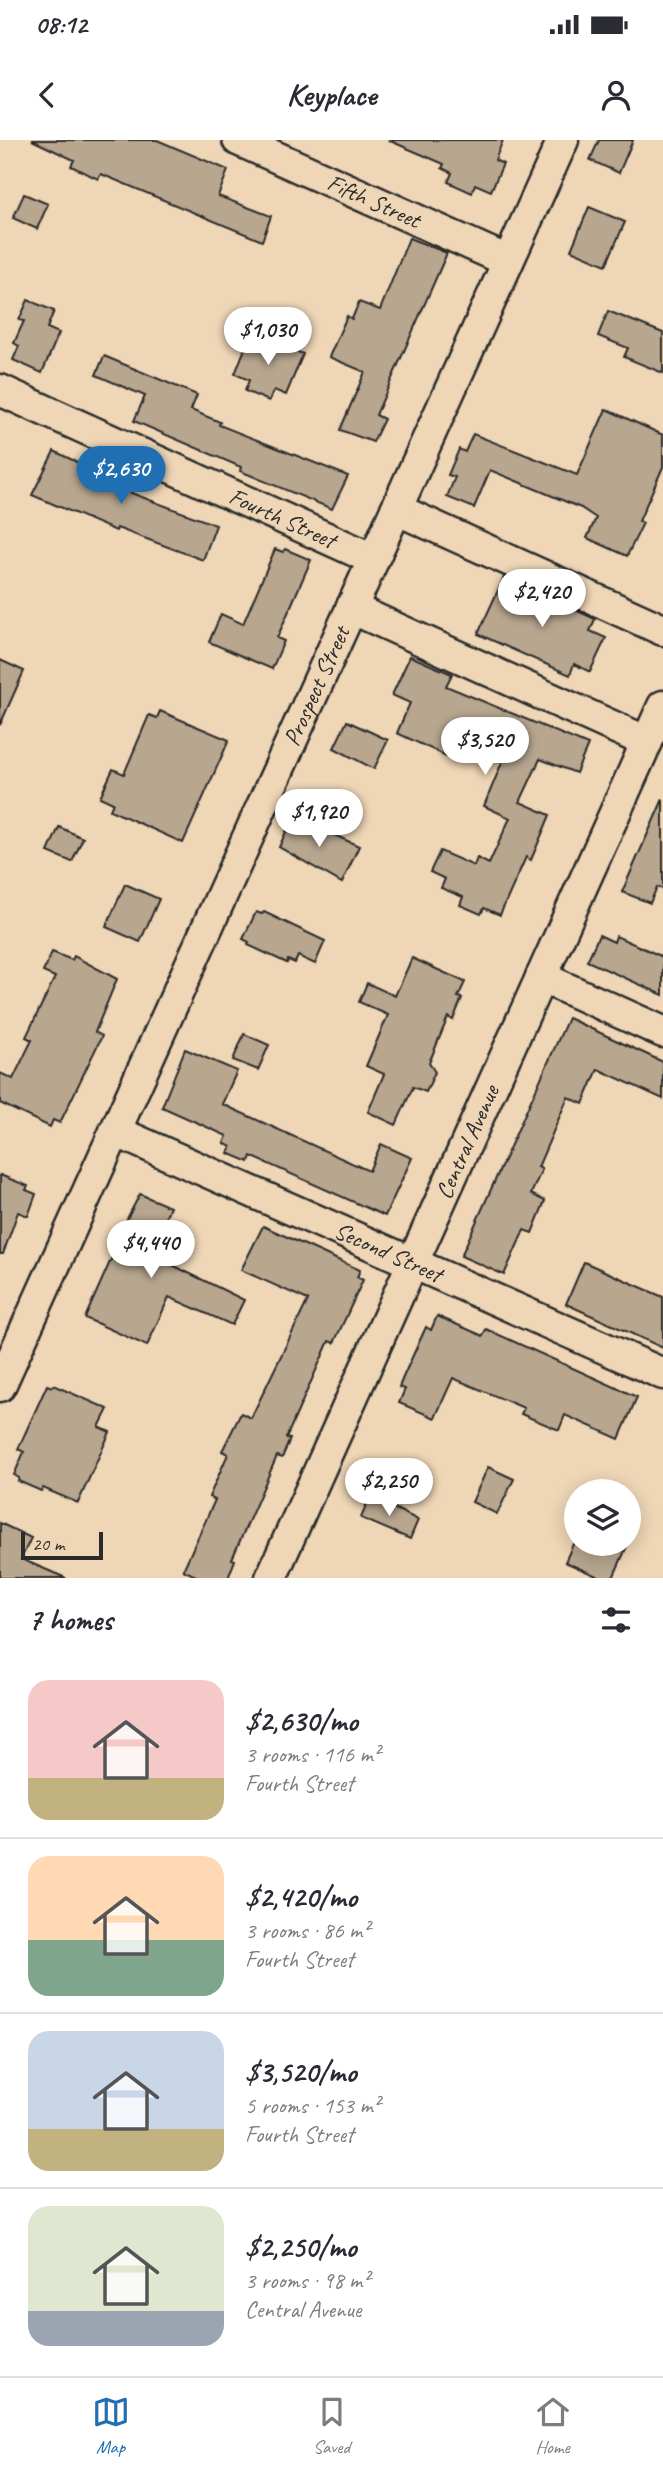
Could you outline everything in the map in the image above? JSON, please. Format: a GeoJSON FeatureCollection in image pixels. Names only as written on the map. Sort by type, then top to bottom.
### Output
{"type":"FeatureCollection","features":[{"type":"Feature","properties":{"kind":"street","name":"Fifth Street"},"geometry":{"type":"LineString","coordinates":[[238,140],[508,261]]}},
{"type":"Feature","properties":{"kind":"street","name":"Prospect Street"},"geometry":{"type":"LineString","coordinates":[[0,1384],[563,140]]}},
{"type":"Feature","properties":{"kind":"street","name":"Fourth Street"},"geometry":{"type":"LineString","coordinates":[[0,390],[373,559]]}},
{"type":"Feature","properties":{"kind":"street"},"geometry":{"type":"LineString","coordinates":[[396,509],[663,630]]}},
{"type":"Feature","properties":{"kind":"street"},"geometry":{"type":"LineString","coordinates":[[351,608],[647,741]]}},
{"type":"Feature","properties":{"kind":"street","name":"Central Avenue"},"geometry":{"type":"LineString","coordinates":[[271,1578],[663,706]]}},
{"type":"Feature","properties":{"kind":"street"},"geometry":{"type":"LineString","coordinates":[[541,977],[663,1032]]}},
{"type":"Feature","properties":{"kind":"street","name":"Second Street"},"geometry":{"type":"LineString","coordinates":[[115,1131],[663,1374]]}},
{"type":"Feature","properties":{"kind":"building"},"geometry":{"type":"Polygon","coordinates":[[[32,140],[157,140],[228,170],[218,196],[271,216],[262,241],[101,174],[98,179],[71,166],[74,160],[32,140]]]}},
{"type":"Feature","properties":{"kind":"building"},"geometry":{"type":"Polygon","coordinates":[[[388,140],[503,140],[495,160],[503,164],[491,191],[475,184],[472,193],[448,182],[452,173],[442,168],[444,164],[388,140]]]}},
{"type":"Feature","properties":{"kind":"building"},"geometry":{"type":"Polygon","coordinates":[[[599,140],[633,140],[619,173],[590,160],[599,140]]]}},
{"type":"Feature","properties":{"kind":"building"},"geometry":{"type":"Polygon","coordinates":[[[24,194],[48,204],[37,229],[13,218],[24,194]]]}},
{"type":"Feature","properties":{"kind":"building"},"geometry":{"type":"Polygon","coordinates":[[[589,207],[625,222],[606,265],[571,250],[589,207]]]}},
{"type":"Feature","properties":{"kind":"building"},"geometry":{"type":"Polygon","coordinates":[[[409,238],[447,253],[376,415],[384,419],[373,442],[340,430],[365,372],[329,357],[347,316],[352,319],[359,302],[380,310],[409,238]]]}},
{"type":"Feature","properties":{"kind":"building"},"geometry":{"type":"Polygon","coordinates":[[[28,300],[54,311],[47,328],[59,333],[42,373],[13,360],[19,346],[14,343],[24,321],[19,320],[28,300]]]}},
{"type":"Feature","properties":{"kind":"building"},"geometry":{"type":"Polygon","coordinates":[[[608,311],[663,333],[663,373],[624,357],[628,348],[598,336],[608,311]]]}},
{"type":"Feature","properties":{"kind":"building"},"geometry":{"type":"Polygon","coordinates":[[[251,333],[303,354],[286,395],[274,390],[269,401],[245,391],[249,380],[235,374],[251,333]]]}},
{"type":"Feature","properties":{"kind":"building"},"geometry":{"type":"Polygon","coordinates":[[[104,356],[197,395],[191,410],[220,422],[219,425],[348,476],[332,509],[240,471],[241,467],[134,421],[145,396],[96,375],[104,356]]]}},
{"type":"Feature","properties":{"kind":"building"},"geometry":{"type":"Polygon","coordinates":[[[606,409],[663,435],[663,467],[639,521],[643,523],[627,556],[587,538],[596,518],[581,508],[490,470],[474,508],[447,497],[455,477],[448,475],[459,449],[465,452],[473,434],[577,475],[606,409]]]}},
{"type":"Feature","properties":{"kind":"building"},"geometry":{"type":"Polygon","coordinates":[[[54,451],[109,478],[113,468],[137,478],[131,493],[216,525],[203,560],[117,528],[116,531],[32,495],[54,451]]]}},
{"type":"Feature","properties":{"kind":"building"},"geometry":{"type":"Polygon","coordinates":[[[275,549],[283,552],[285,549],[311,560],[277,638],[284,641],[272,669],[209,642],[221,614],[243,624],[275,549]]]}},
{"type":"Feature","properties":{"kind":"building"},"geometry":{"type":"Polygon","coordinates":[[[504,577],[595,619],[590,631],[606,638],[590,672],[574,664],[570,675],[478,634],[504,577]]]}},
{"type":"Feature","properties":{"kind":"building"},"geometry":{"type":"Polygon","coordinates":[[[410,656],[452,674],[446,686],[588,745],[576,773],[540,759],[520,802],[550,815],[531,860],[526,857],[500,915],[484,908],[481,914],[460,905],[463,897],[441,888],[445,879],[430,872],[440,851],[474,866],[477,858],[489,864],[510,818],[484,806],[511,740],[463,720],[446,756],[397,733],[410,703],[392,695],[410,656]]]}},
{"type":"Feature","properties":{"kind":"building"},"geometry":{"type":"Polygon","coordinates":[[[0,660],[24,671],[0,725],[0,660]]]}},
{"type":"Feature","properties":{"kind":"building"},"geometry":{"type":"Polygon","coordinates":[[[160,711],[229,740],[183,843],[110,810],[113,803],[100,797],[113,769],[124,774],[149,715],[157,718],[160,711]]]}},
{"type":"Feature","properties":{"kind":"building"},"geometry":{"type":"Polygon","coordinates":[[[347,721],[388,740],[374,769],[334,748],[347,721]]]}},
{"type":"Feature","properties":{"kind":"building"},"geometry":{"type":"Polygon","coordinates":[[[663,799],[663,889],[657,887],[650,903],[622,892],[663,799]]]}},
{"type":"Feature","properties":{"kind":"building"},"geometry":{"type":"Polygon","coordinates":[[[292,819],[298,819],[359,846],[342,883],[279,847],[292,819]]]}},
{"type":"Feature","properties":{"kind":"building"},"geometry":{"type":"Polygon","coordinates":[[[59,827],[83,838],[72,862],[48,852],[59,827]]]}},
{"type":"Feature","properties":{"kind":"building"},"geometry":{"type":"Polygon","coordinates":[[[125,884],[159,899],[140,942],[106,927],[125,884]]]}},
{"type":"Feature","properties":{"kind":"building"},"geometry":{"type":"Polygon","coordinates":[[[256,912],[264,912],[325,941],[315,964],[298,956],[295,963],[288,960],[287,963],[248,945],[249,942],[243,939],[256,912]]]}},
{"type":"Feature","properties":{"kind":"building"},"geometry":{"type":"Polygon","coordinates":[[[599,935],[614,942],[616,936],[663,957],[663,995],[587,961],[599,935]]]}},
{"type":"Feature","properties":{"kind":"building"},"geometry":{"type":"Polygon","coordinates":[[[52,952],[72,960],[74,956],[117,979],[95,1032],[102,1036],[60,1123],[53,1120],[50,1127],[0,1103],[0,1073],[13,1079],[32,1040],[26,1037],[55,977],[43,972],[52,952]]]}},
{"type":"Feature","properties":{"kind":"building"},"geometry":{"type":"Polygon","coordinates":[[[412,958],[465,982],[458,997],[462,998],[453,1020],[448,1017],[429,1063],[435,1072],[426,1092],[413,1087],[396,1125],[368,1112],[384,1074],[366,1066],[388,1015],[359,1002],[367,983],[395,996],[412,958]]]}},
{"type":"Feature","properties":{"kind":"building"},"geometry":{"type":"Polygon","coordinates":[[[568,1018],[663,1062],[663,1099],[598,1069],[583,1104],[568,1097],[538,1167],[542,1169],[531,1194],[545,1201],[532,1233],[524,1230],[504,1275],[461,1256],[568,1018]]]}},
{"type":"Feature","properties":{"kind":"building"},"geometry":{"type":"Polygon","coordinates":[[[244,1034],[269,1045],[258,1070],[233,1060],[244,1034]]]}},
{"type":"Feature","properties":{"kind":"building"},"geometry":{"type":"Polygon","coordinates":[[[185,1049],[237,1071],[222,1104],[369,1171],[381,1144],[412,1158],[385,1216],[251,1156],[249,1162],[228,1153],[231,1147],[224,1143],[227,1136],[162,1107],[185,1049]]]}},
{"type":"Feature","properties":{"kind":"building"},"geometry":{"type":"Polygon","coordinates":[[[0,1175],[28,1186],[26,1190],[36,1194],[28,1216],[18,1212],[3,1254],[0,1254],[0,1175]]]}},
{"type":"Feature","properties":{"kind":"building"},"geometry":{"type":"Polygon","coordinates":[[[140,1194],[170,1207],[163,1223],[168,1225],[165,1233],[175,1238],[164,1261],[244,1300],[232,1325],[169,1297],[147,1346],[85,1318],[121,1237],[118,1236],[140,1194]]]}},
{"type":"Feature","properties":{"kind":"building"},"geometry":{"type":"Polygon","coordinates":[[[263,1226],[360,1270],[357,1277],[363,1280],[334,1343],[329,1341],[286,1438],[290,1439],[282,1458],[277,1456],[232,1559],[235,1560],[228,1578],[200,1578],[183,1570],[215,1500],[209,1497],[228,1454],[222,1451],[241,1413],[251,1418],[308,1300],[241,1270],[263,1226]]]}},
{"type":"Feature","properties":{"kind":"building"},"geometry":{"type":"Polygon","coordinates":[[[584,1262],[663,1297],[663,1348],[566,1304],[584,1262]]]}},
{"type":"Feature","properties":{"kind":"building"},"geometry":{"type":"Polygon","coordinates":[[[437,1316],[483,1336],[486,1329],[637,1397],[619,1439],[565,1415],[559,1430],[521,1414],[524,1408],[453,1378],[435,1418],[399,1403],[405,1389],[399,1387],[404,1375],[426,1327],[431,1330],[437,1316]]]}},
{"type":"Feature","properties":{"kind":"building"},"geometry":{"type":"Polygon","coordinates":[[[47,1385],[53,1385],[108,1409],[99,1427],[110,1432],[78,1503],[18,1481],[19,1478],[14,1475],[24,1452],[18,1449],[47,1385]]]}},
{"type":"Feature","properties":{"kind":"building"},"geometry":{"type":"Polygon","coordinates":[[[488,1467],[514,1479],[497,1514],[472,1502],[488,1467]]]}},
{"type":"Feature","properties":{"kind":"building"},"geometry":{"type":"Polygon","coordinates":[[[370,1496],[418,1520],[410,1539],[361,1518],[370,1496]]]}},
{"type":"Feature","properties":{"kind":"building"},"geometry":{"type":"Polygon","coordinates":[[[0,1523],[31,1538],[21,1559],[66,1578],[0,1578],[0,1523]]]}},
{"type":"Feature","properties":{"kind":"building"},"geometry":{"type":"Polygon","coordinates":[[[568,1556],[623,1556],[613,1578],[601,1578],[565,1562],[568,1556]]]}}]}
